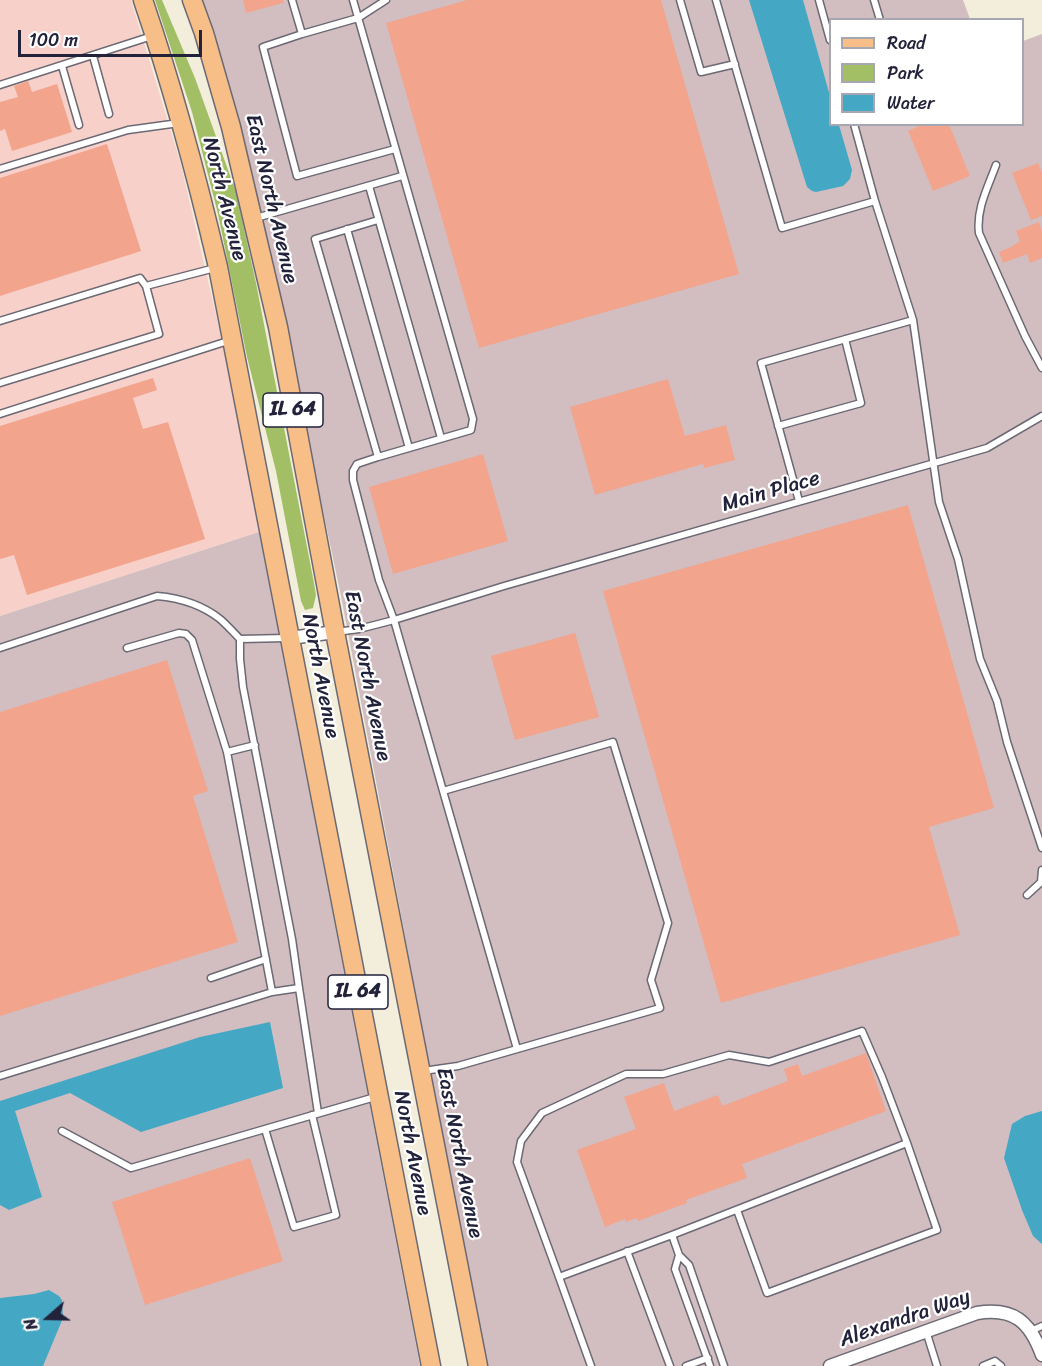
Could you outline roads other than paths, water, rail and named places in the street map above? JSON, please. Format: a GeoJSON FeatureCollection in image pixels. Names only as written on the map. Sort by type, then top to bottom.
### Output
{"type":"FeatureCollection","features":[{"type":"Feature","properties":{"kind":"main road","name":"North Avenue"},"geometry":{"type":"LineString","coordinates":[[143,0],[182,123],[218,267],[431,1366]]}},
{"type":"Feature","properties":{"kind":"main road","name":"East North Avenue"},"geometry":{"type":"LineString","coordinates":[[192,0],[231,127],[278,327],[478,1366]]}},
{"type":"Feature","properties":{"kind":"street"},"geometry":{"type":"LineString","coordinates":[[290,638],[335,632]]}},
{"type":"Feature","properties":{"kind":"street","name":"Alexandra Way"},"geometry":{"type":"LineString","coordinates":[[830,1366],[977,1313],[990,1311],[1001,1311],[1013,1315],[1037,1328],[1036,1339],[1042,1355]]}},
{"type":"Feature","properties":{"kind":"lane"},"geometry":{"type":"LineString","coordinates":[[292,0],[302,34]]}},
{"type":"Feature","properties":{"kind":"lane"},"geometry":{"type":"LineString","coordinates":[[353,0],[473,419],[471,429],[357,464],[353,471],[353,480],[379,580],[394,620],[517,1049]]}},
{"type":"Feature","properties":{"kind":"lane"},"geometry":{"type":"LineString","coordinates":[[386,0],[358,18],[263,47],[297,176],[395,149]]}},
{"type":"Feature","properties":{"kind":"lane"},"geometry":{"type":"LineString","coordinates":[[680,0],[701,72],[735,64]]}},
{"type":"Feature","properties":{"kind":"lane"},"geometry":{"type":"LineString","coordinates":[[716,0],[782,228],[875,201]]}},
{"type":"Feature","properties":{"kind":"lane"},"geometry":{"type":"LineString","coordinates":[[819,0],[829,33]]}},
{"type":"Feature","properties":{"kind":"lane"},"geometry":{"type":"LineString","coordinates":[[874,0],[879,18]]}},
{"type":"Feature","properties":{"kind":"lane"},"geometry":{"type":"LineString","coordinates":[[1,83],[62,66],[155,35]]}},
{"type":"Feature","properties":{"kind":"lane"},"geometry":{"type":"LineString","coordinates":[[93,56],[109,114]]}},
{"type":"Feature","properties":{"kind":"lane"},"geometry":{"type":"LineString","coordinates":[[62,66],[78,125]]}},
{"type":"Feature","properties":{"kind":"lane"},"geometry":{"type":"LineString","coordinates":[[0,170],[128,130],[182,123]]}},
{"type":"Feature","properties":{"kind":"lane"},"geometry":{"type":"LineString","coordinates":[[855,126],[875,201],[913,320],[939,502],[958,559],[980,659],[997,701],[1007,742],[1042,848]]}},
{"type":"Feature","properties":{"kind":"lane"},"geometry":{"type":"LineString","coordinates":[[996,165],[980,209],[979,233],[1025,336],[1042,368]]}},
{"type":"Feature","properties":{"kind":"lane"},"geometry":{"type":"LineString","coordinates":[[253,219],[402,176]]}},
{"type":"Feature","properties":{"kind":"lane"},"geometry":{"type":"LineString","coordinates":[[369,186],[441,438]]}},
{"type":"Feature","properties":{"kind":"lane"},"geometry":{"type":"LineString","coordinates":[[378,220],[315,239],[378,457]]}},
{"type":"Feature","properties":{"kind":"lane"},"geometry":{"type":"LineString","coordinates":[[347,229],[409,448]]}},
{"type":"Feature","properties":{"kind":"lane"},"geometry":{"type":"LineString","coordinates":[[146,286],[218,267]]}},
{"type":"Feature","properties":{"kind":"lane"},"geometry":{"type":"LineString","coordinates":[[0,321],[140,278],[146,286],[159,334],[0,383]]}},
{"type":"Feature","properties":{"kind":"lane"},"geometry":{"type":"LineString","coordinates":[[799,501],[761,363],[913,320]]}},
{"type":"Feature","properties":{"kind":"lane"},"geometry":{"type":"LineString","coordinates":[[778,426],[861,403],[845,339]]}},
{"type":"Feature","properties":{"kind":"lane"},"geometry":{"type":"LineString","coordinates":[[0,414],[232,340]]}},
{"type":"Feature","properties":{"kind":"lane","name":"Main Place"},"geometry":{"type":"LineString","coordinates":[[335,632],[359,629],[394,620],[504,586],[987,448],[1042,416]]}},
{"type":"Feature","properties":{"kind":"lane"},"geometry":{"type":"LineString","coordinates":[[0,648],[157,596],[177,598],[197,604],[219,618],[240,639],[243,687],[292,939],[315,1114],[336,1215],[294,1227],[265,1129]]}},
{"type":"Feature","properties":{"kind":"lane"},"geometry":{"type":"LineString","coordinates":[[128,648],[178,633],[186,634],[192,640],[227,752],[272,992]]}},
{"type":"Feature","properties":{"kind":"lane"},"geometry":{"type":"LineString","coordinates":[[240,639],[290,638]]}},
{"type":"Feature","properties":{"kind":"lane"},"geometry":{"type":"LineString","coordinates":[[421,1072],[458,1066],[660,1008],[651,980],[668,923],[613,742],[443,791]]}},
{"type":"Feature","properties":{"kind":"lane"},"geometry":{"type":"LineString","coordinates":[[227,752],[255,745]]}},
{"type":"Feature","properties":{"kind":"lane"},"geometry":{"type":"LineString","coordinates":[[1027,895],[1041,882],[1042,870]]}},
{"type":"Feature","properties":{"kind":"lane"},"geometry":{"type":"LineString","coordinates":[[212,978],[266,959]]}},
{"type":"Feature","properties":{"kind":"lane"},"geometry":{"type":"LineString","coordinates":[[0,1076],[272,992],[299,988]]}},
{"type":"Feature","properties":{"kind":"lane"},"geometry":{"type":"LineString","coordinates":[[591,1366],[517,1162],[521,1141],[542,1113],[626,1074],[663,1074],[729,1055],[769,1062],[862,1031],[908,1143],[937,1230],[767,1293],[737,1210]]}},
{"type":"Feature","properties":{"kind":"lane"},"geometry":{"type":"LineString","coordinates":[[62,1131],[131,1168],[378,1096]]}},
{"type":"Feature","properties":{"kind":"lane"},"geometry":{"type":"LineString","coordinates":[[559,1277],[908,1143]]}},
{"type":"Feature","properties":{"kind":"lane"},"geometry":{"type":"LineString","coordinates":[[672,1235],[679,1255],[689,1265],[724,1366]]}},
{"type":"Feature","properties":{"kind":"lane"},"geometry":{"type":"LineString","coordinates":[[627,1251],[670,1366]]}},
{"type":"Feature","properties":{"kind":"lane"},"geometry":{"type":"LineString","coordinates":[[679,1255],[675,1269],[710,1366]]}},
{"type":"Feature","properties":{"kind":"lane"},"geometry":{"type":"LineString","coordinates":[[926,1331],[938,1366]]}},
{"type":"Feature","properties":{"kind":"lane"},"geometry":{"type":"LineString","coordinates":[[686,1366],[708,1358]]}},
{"type":"Feature","properties":{"kind":"lane"},"geometry":{"type":"LineString","coordinates":[[982,1366],[996,1361],[1001,1366]]}},
{"type":"Feature","properties":{"kind":"water"},"geometry":{"type":"Polygon","coordinates":[[[749,0],[803,0],[829,92],[829,126],[839,126],[852,170],[850,179],[843,186],[816,192],[807,187],[749,0]]]}},
{"type":"Feature","properties":{"kind":"water"},"geometry":{"type":"Polygon","coordinates":[[[270,1022],[283,1088],[141,1132],[70,1093],[15,1111],[42,1197],[9,1210],[0,1205],[0,1101],[200,1037],[270,1022]]]}},
{"type":"Feature","properties":{"kind":"water"},"geometry":{"type":"Polygon","coordinates":[[[1042,1111],[1042,1244],[1033,1236],[1004,1158],[1012,1124],[1025,1116],[1042,1111]]]}},
{"type":"Feature","properties":{"kind":"water"},"geometry":{"type":"Polygon","coordinates":[[[49,1290],[62,1300],[63,1318],[43,1366],[0,1366],[0,1298],[49,1290]]]}}]}
